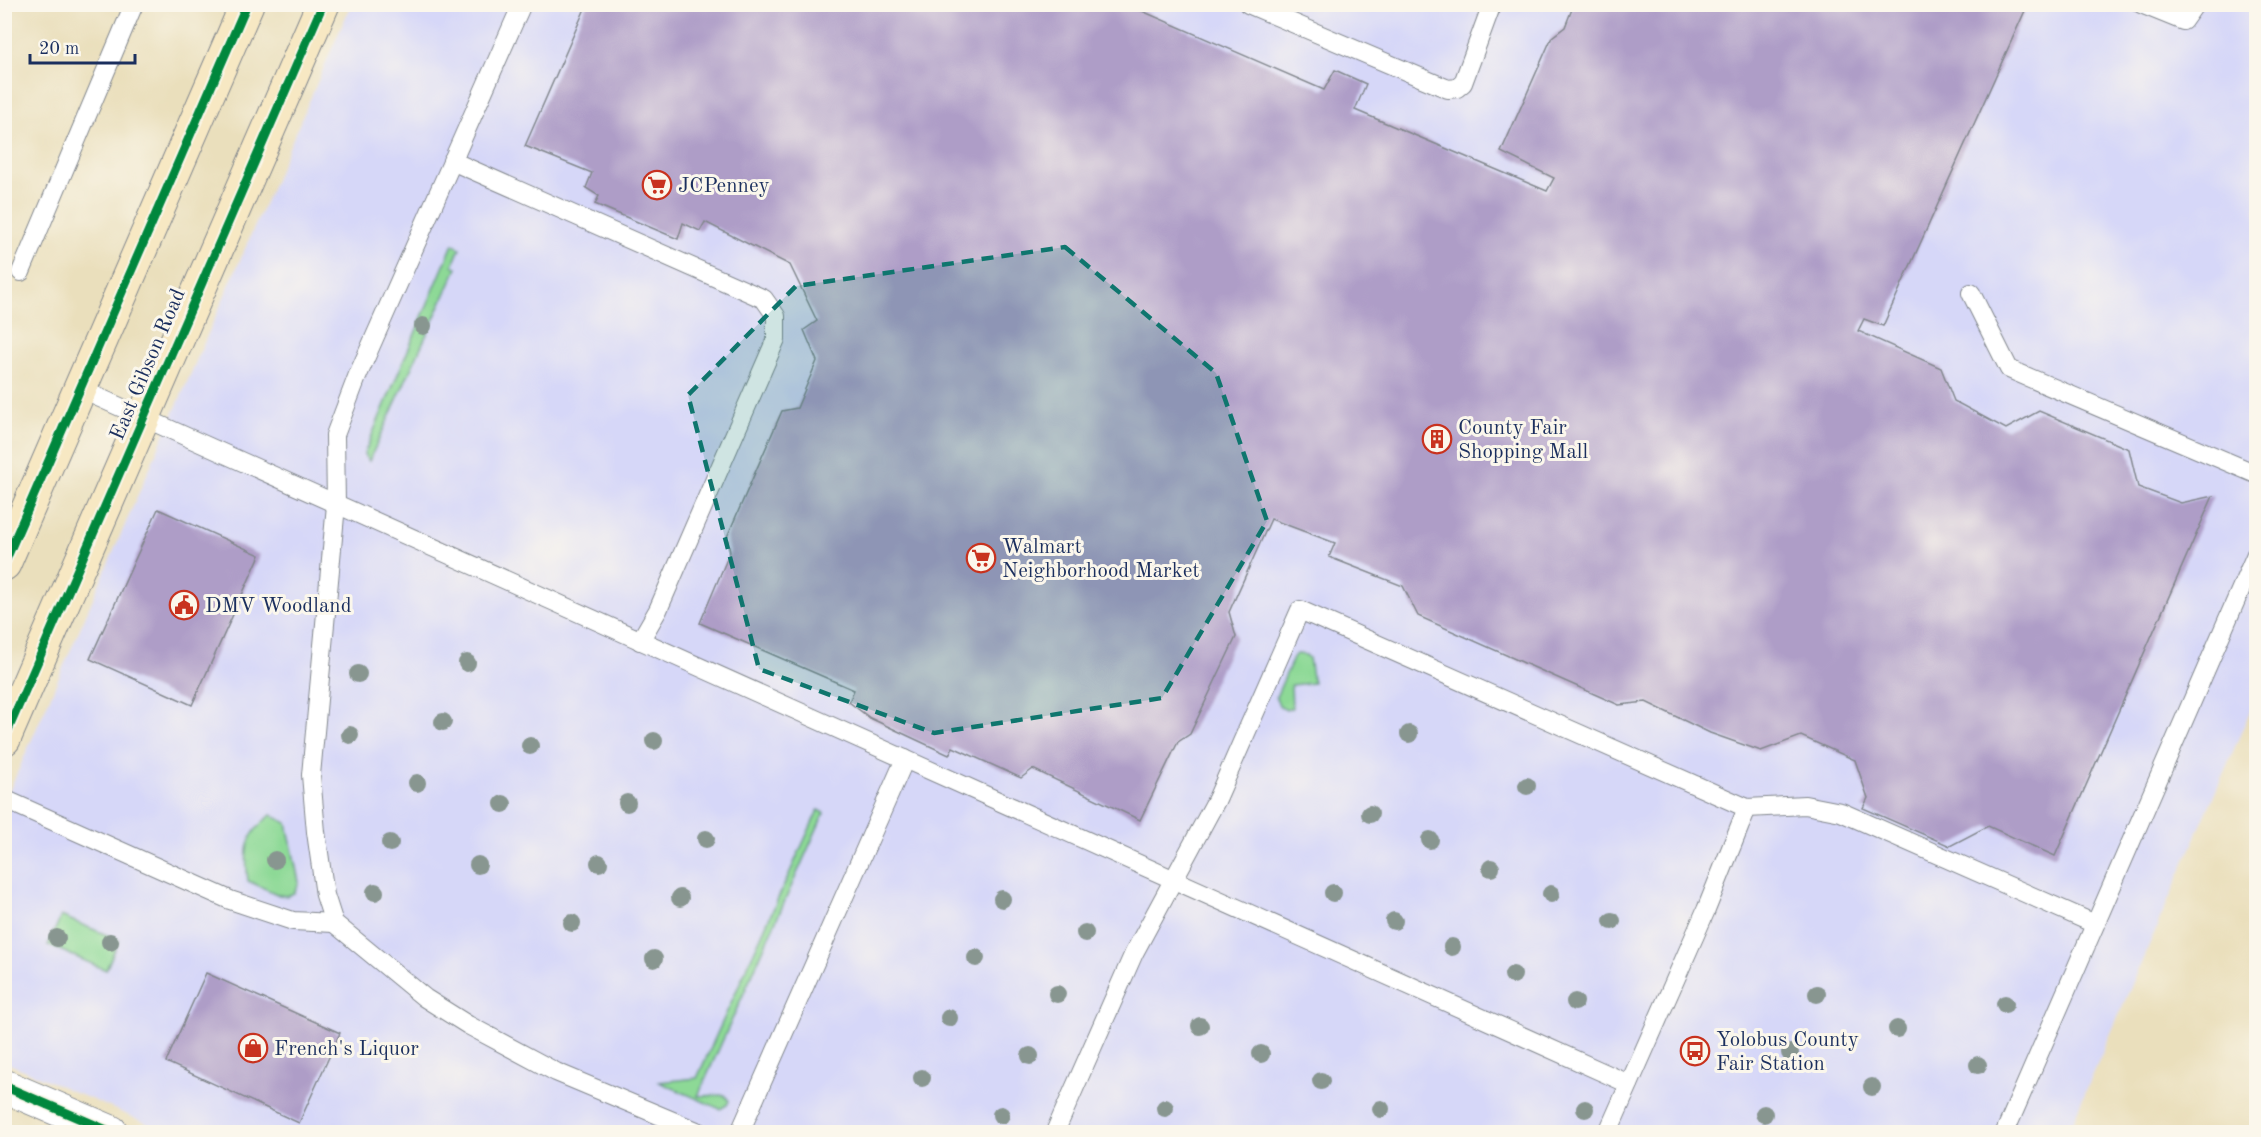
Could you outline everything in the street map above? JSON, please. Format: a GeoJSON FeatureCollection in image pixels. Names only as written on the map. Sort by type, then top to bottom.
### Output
{"type":"FeatureCollection","features":[{"type":"Feature","properties":{"kind":"main road"},"geometry":{"type":"LineString","coordinates":[[4,564],[247,4]]}},
{"type":"Feature","properties":{"kind":"main road","name":"East Gibson Road"},"geometry":{"type":"LineString","coordinates":[[4,739],[323,4]]}},
{"type":"Feature","properties":{"kind":"street"},"geometry":{"type":"LineString","coordinates":[[4,1086],[111,1132]]}},
{"type":"Feature","properties":{"kind":"lane"},"geometry":{"type":"LineString","coordinates":[[21,272],[134,4]]}},
{"type":"Feature","properties":{"kind":"lane"},"geometry":{"type":"LineString","coordinates":[[522,4],[357,377],[335,435],[336,505],[311,775],[325,895],[334,923],[425,998],[468,1025],[556,1072],[699,1132]]}},
{"type":"Feature","properties":{"kind":"lane"},"geometry":{"type":"LineString","coordinates":[[1248,4],[1448,89],[1457,88],[1463,82],[1492,4]]}},
{"type":"Feature","properties":{"kind":"lane"},"geometry":{"type":"LineString","coordinates":[[2140,4],[2183,21],[2194,4]]}},
{"type":"Feature","properties":{"kind":"lane"},"geometry":{"type":"LineString","coordinates":[[452,161],[764,298],[776,316],[776,339],[658,610],[640,641]]}},
{"type":"Feature","properties":{"kind":"lane"},"geometry":{"type":"LineString","coordinates":[[1971,293],[2009,369],[2256,474]]}},
{"type":"Feature","properties":{"kind":"lane"},"geometry":{"type":"LineString","coordinates":[[80,389],[1629,1084]]}},
{"type":"Feature","properties":{"kind":"lane"},"geometry":{"type":"LineString","coordinates":[[2005,1132],[2256,554]]}},
{"type":"Feature","properties":{"kind":"lane"},"geometry":{"type":"LineString","coordinates":[[1055,1132],[1134,953],[1217,799],[1300,610],[1747,808],[1805,805],[1841,812],[2095,924]]}},
{"type":"Feature","properties":{"kind":"lane"},"geometry":{"type":"LineString","coordinates":[[740,1132],[905,759]]}},
{"type":"Feature","properties":{"kind":"lane"},"geometry":{"type":"LineString","coordinates":[[4,800],[230,900],[292,921],[334,923]]}},
{"type":"Feature","properties":{"kind":"lane"},"geometry":{"type":"LineString","coordinates":[[1608,1132],[1706,910],[1747,808]]}},
{"type":"Feature","properties":{"kind":"highlighted area"},"geometry":{"type":"Polygon","coordinates":[[[1065,247],[1216,373],[1267,521],[1162,698],[934,733],[759,669],[688,395],[796,286],[1065,247]]]}},
{"type":"Feature","properties":{"kind":"shaded area"},"geometry":{"type":"Polygon","coordinates":[[[351,5],[2256,5],[2256,698],[2068,1132],[167,1132],[5,1062],[5,801],[351,5]]]}},
{"type":"Feature","properties":{"kind":"green space"},"geometry":{"type":"Polygon","coordinates":[[[453,244],[460,248],[453,265],[457,268],[369,461],[364,454],[453,244]]]}},
{"type":"Feature","properties":{"kind":"green space"},"geometry":{"type":"Polygon","coordinates":[[[1306,655],[1309,658],[1313,683],[1291,685],[1292,708],[1286,710],[1279,706],[1276,697],[1294,656],[1306,655]]]}},
{"type":"Feature","properties":{"kind":"green space"},"geometry":{"type":"Polygon","coordinates":[[[818,810],[824,813],[698,1096],[725,1095],[729,1101],[727,1105],[720,1109],[659,1082],[697,1078],[818,810]]]}},
{"type":"Feature","properties":{"kind":"green space"},"geometry":{"type":"Polygon","coordinates":[[[271,815],[287,823],[299,882],[294,893],[287,896],[279,895],[248,881],[246,860],[248,844],[256,829],[271,815]]]}},
{"type":"Feature","properties":{"kind":"green space"},"geometry":{"type":"Polygon","coordinates":[[[61,916],[119,940],[106,970],[48,945],[61,916]]]}},
{"type":"Feature","properties":{"kind":"building","name":"County Fair Shopping Mall"},"geometry":{"type":"Polygon","coordinates":[[[587,4],[1126,4],[1324,90],[1335,70],[1366,84],[1355,110],[1547,191],[1554,178],[1501,152],[1552,37],[1565,27],[1574,4],[2028,4],[1883,326],[1864,319],[1858,331],[1941,368],[1954,401],[2006,429],[2039,411],[2129,449],[2138,487],[2181,503],[2213,496],[2055,856],[1988,826],[1950,846],[1863,808],[1868,798],[1855,760],[1801,736],[1761,751],[1710,733],[1646,702],[1619,705],[1418,616],[1403,586],[1329,557],[1335,543],[1271,519],[1229,612],[1236,637],[1190,734],[1178,742],[1140,820],[1033,769],[1021,778],[953,747],[949,755],[870,718],[849,702],[854,690],[700,623],[730,552],[727,537],[782,411],[797,408],[817,361],[804,330],[817,321],[790,265],[705,222],[700,231],[683,223],[678,239],[595,204],[599,196],[586,188],[592,173],[525,146],[587,4]]]}},
{"type":"Feature","properties":{"kind":"building"},"geometry":{"type":"Polygon","coordinates":[[[158,509],[260,555],[192,705],[90,659],[158,509]]]}},
{"type":"Feature","properties":{"kind":"building","name":"French's Liquor"},"geometry":{"type":"Polygon","coordinates":[[[206,973],[340,1033],[299,1123],[166,1062],[206,973]]]}},
{"type":"Feature","properties":{"kind":"cycle path"},"geometry":{"type":"LineString","coordinates":[[4,564],[247,4]]}},
{"type":"Feature","properties":{"kind":"cycle path"},"geometry":{"type":"LineString","coordinates":[[4,739],[323,4]]}},
{"type":"Feature","properties":{"kind":"cycle path"},"geometry":{"type":"LineString","coordinates":[[4,1086],[111,1132]]}},
{"type":"Feature","properties":{"kind":"place","name":"JCPenney"},"geometry":{"type":"Point","coordinates":[657,185]}},
{"type":"Feature","properties":{"kind":"place","name":"County Fair Shopping Mall"},"geometry":{"type":"Point","coordinates":[1437,439]}},
{"type":"Feature","properties":{"kind":"place","name":"Walmart Neighborhood Market"},"geometry":{"type":"Point","coordinates":[981,558]}},
{"type":"Feature","properties":{"kind":"place","name":"DMV Woodland"},"geometry":{"type":"Point","coordinates":[184,605]}},
{"type":"Feature","properties":{"kind":"place","name":"French's Liquor"},"geometry":{"type":"Point","coordinates":[253,1048]}},
{"type":"Feature","properties":{"kind":"place","name":"Yolobus County Fair Station"},"geometry":{"type":"Point","coordinates":[1695,1051]}}]}
